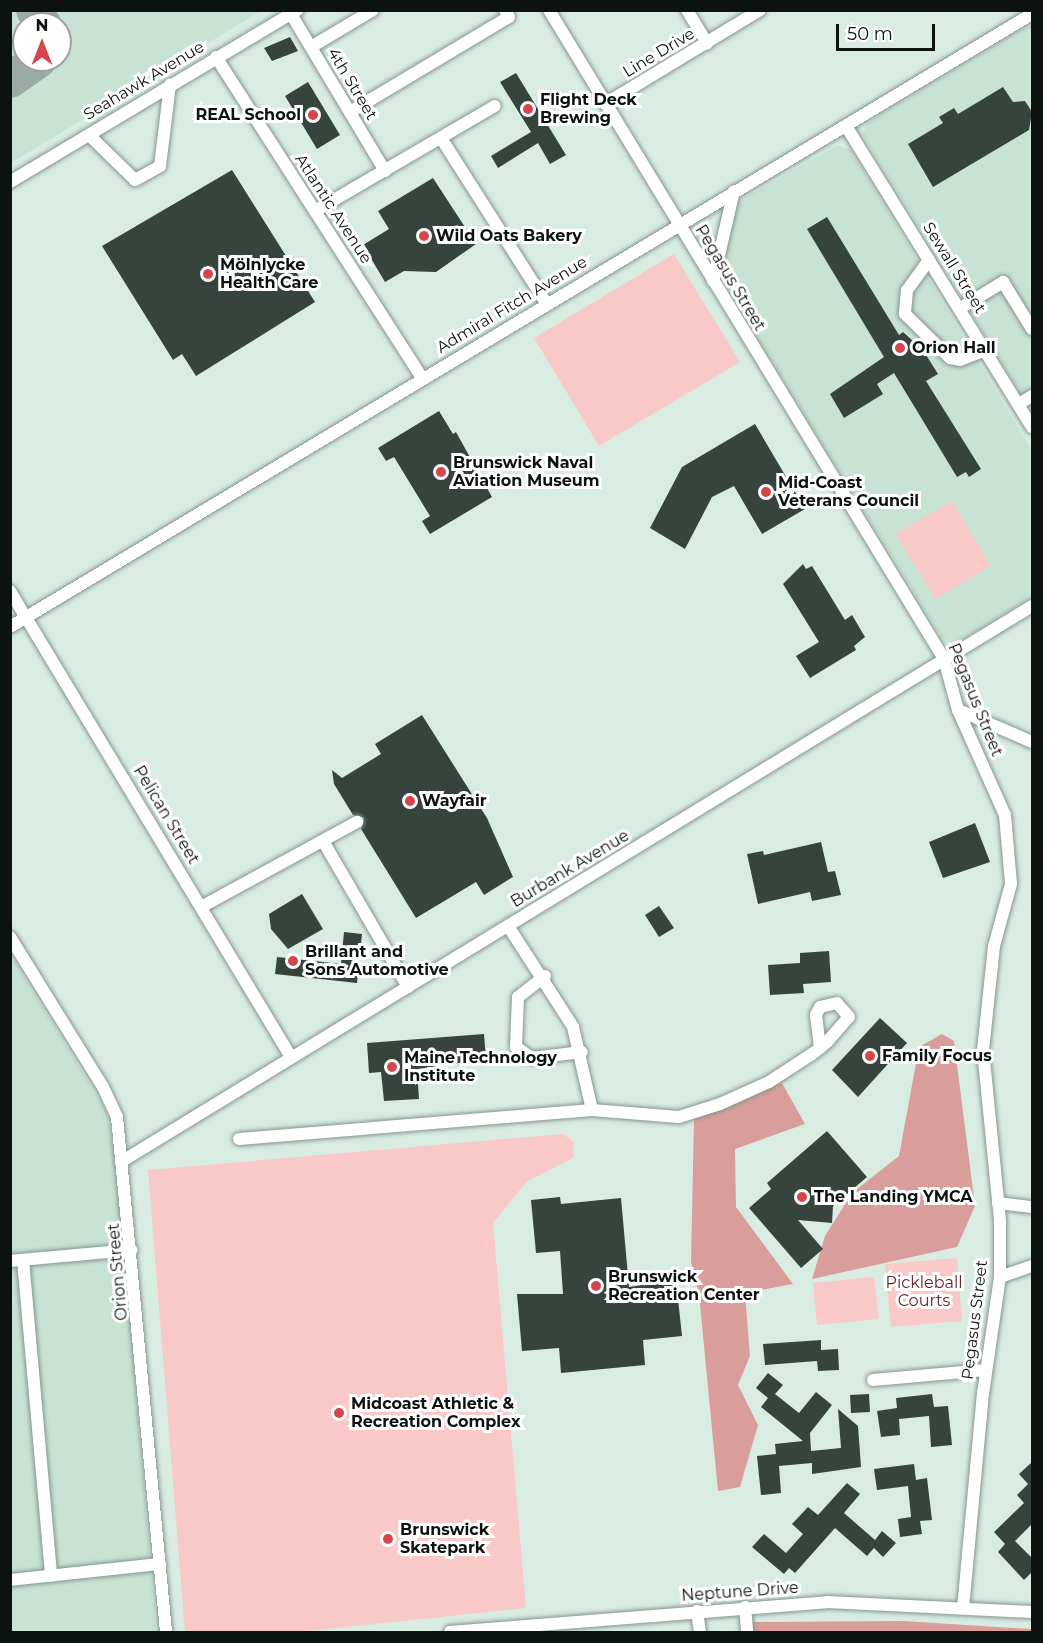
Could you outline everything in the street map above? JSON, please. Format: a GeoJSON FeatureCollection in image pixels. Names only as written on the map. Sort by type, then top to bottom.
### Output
{"type":"FeatureCollection","features":[{"type":"Feature","properties":{"kind":"street"},"geometry":{"type":"LineString","coordinates":[[310,47],[373,10]]}},
{"type":"Feature","properties":{"kind":"street"},"geometry":{"type":"LineString","coordinates":[[350,112],[509,17],[506,10]]}},
{"type":"Feature","properties":{"kind":"street","name":"Pegasus Street"},"geometry":{"type":"LineString","coordinates":[[549,10],[677,224],[944,659],[958,710],[1005,815],[1011,884],[994,946],[983,1050],[998,1203],[1000,1277],[986,1370],[963,1606]]}},
{"type":"Feature","properties":{"kind":"street"},"geometry":{"type":"LineString","coordinates":[[687,10],[707,43]]}},
{"type":"Feature","properties":{"kind":"street","name":"Line Drive"},"geometry":{"type":"LineString","coordinates":[[605,104],[760,10]]}},
{"type":"Feature","properties":{"kind":"street","name":"4th Street"},"geometry":{"type":"LineString","coordinates":[[294,12],[310,47],[385,171]]}},
{"type":"Feature","properties":{"kind":"street","name":"Seahawk Avenue"},"geometry":{"type":"LineString","coordinates":[[10,182],[294,12]]}},
{"type":"Feature","properties":{"kind":"street","name":"Admiral Fitch Avenue"},"geometry":{"type":"LineString","coordinates":[[10,627],[677,224],[1032,14]]}},
{"type":"Feature","properties":{"kind":"street","name":"Atlantic Avenue"},"geometry":{"type":"LineString","coordinates":[[216,57],[422,378]]}},
{"type":"Feature","properties":{"kind":"street"},"geometry":{"type":"LineString","coordinates":[[89,135],[135,180],[160,166],[170,85]]}},
{"type":"Feature","properties":{"kind":"street"},"geometry":{"type":"LineString","coordinates":[[315,211],[495,106]]}},
{"type":"Feature","properties":{"kind":"street","name":"Sewall Street"},"geometry":{"type":"LineString","coordinates":[[846,126],[1032,428]]}},
{"type":"Feature","properties":{"kind":"street"},"geometry":{"type":"LineString","coordinates":[[441,138],[546,303]]}},
{"type":"Feature","properties":{"kind":"street"},"geometry":{"type":"LineString","coordinates":[[713,281],[734,191]]}},
{"type":"Feature","properties":{"kind":"street"},"geometry":{"type":"LineString","coordinates":[[929,260],[907,290],[905,314],[951,358],[960,360],[986,350]]}},
{"type":"Feature","properties":{"kind":"street"},"geometry":{"type":"LineString","coordinates":[[959,309],[1003,282],[1032,329]]}},
{"type":"Feature","properties":{"kind":"street"},"geometry":{"type":"LineString","coordinates":[[1019,404],[1032,396]]}},
{"type":"Feature","properties":{"kind":"street","name":"Pelican Street"},"geometry":{"type":"LineString","coordinates":[[10,591],[291,1057]]}},
{"type":"Feature","properties":{"kind":"street","name":"Burbank Avenue"},"geometry":{"type":"LineString","coordinates":[[124,1160],[1032,606]]}},
{"type":"Feature","properties":{"kind":"street"},"geometry":{"type":"LineString","coordinates":[[958,710],[1032,742]]}},
{"type":"Feature","properties":{"kind":"street"},"geometry":{"type":"LineString","coordinates":[[201,907],[357,822]]}},
{"type":"Feature","properties":{"kind":"street"},"geometry":{"type":"LineString","coordinates":[[322,841],[408,987]]}},
{"type":"Feature","properties":{"kind":"street"},"geometry":{"type":"LineString","coordinates":[[508,927],[545,976],[582,1052],[592,1110]]}},
{"type":"Feature","properties":{"kind":"street","name":"Orion Street"},"geometry":{"type":"LineString","coordinates":[[10,937],[103,1087],[117,1117],[124,1160],[166,1632]]}},
{"type":"Feature","properties":{"kind":"street"},"geometry":{"type":"LineString","coordinates":[[545,976],[518,997],[516,1047],[532,1058],[582,1052]]}},
{"type":"Feature","properties":{"kind":"street"},"geometry":{"type":"LineString","coordinates":[[239,1138],[592,1110],[656,1118],[700,1111],[769,1082],[816,1051]]}},
{"type":"Feature","properties":{"kind":"street"},"geometry":{"type":"LineString","coordinates":[[998,1203],[1032,1207]]}},
{"type":"Feature","properties":{"kind":"street"},"geometry":{"type":"LineString","coordinates":[[51,1576],[17,1261],[132,1250]]}},
{"type":"Feature","properties":{"kind":"street"},"geometry":{"type":"LineString","coordinates":[[1000,1277],[1032,1266]]}},
{"type":"Feature","properties":{"kind":"street"},"geometry":{"type":"LineString","coordinates":[[873,1380],[986,1370]]}},
{"type":"Feature","properties":{"kind":"street"},"geometry":{"type":"LineString","coordinates":[[10,1580],[160,1564]]}},
{"type":"Feature","properties":{"kind":"street","name":"Neptune Drive"},"geometry":{"type":"LineString","coordinates":[[450,1632],[826,1602],[963,1606],[1032,1612]]}},
{"type":"Feature","properties":{"kind":"street"},"geometry":{"type":"LineString","coordinates":[[745,1607],[747,1632]]}},
{"type":"Feature","properties":{"kind":"street"},"geometry":{"type":"LineString","coordinates":[[697,1611],[700,1632]]}},
{"type":"Feature","properties":{"kind":"shaded area"},"geometry":{"type":"Polygon","coordinates":[[[11,10],[261,11],[11,163],[11,10]]]}},
{"type":"Feature","properties":{"kind":"shaded area"},"geometry":{"type":"Polygon","coordinates":[[[1032,23],[1032,413],[863,135],[867,123],[1032,23]]]}},
{"type":"Feature","properties":{"kind":"shaded area"},"geometry":{"type":"Polygon","coordinates":[[[838,145],[851,150],[1032,451],[1032,597],[956,643],[944,641],[712,263],[721,211],[838,145]]]}},
{"type":"Feature","properties":{"kind":"shaded area"},"geometry":{"type":"Polygon","coordinates":[[[10,954],[107,1112],[118,1178],[156,1632],[11,1632],[10,954]]]}},
{"type":"Feature","properties":{"kind":"shaded area"},"geometry":{"type":"Polygon","coordinates":[[[942,1034],[954,1041],[975,1206],[957,1247],[812,1279],[825,1236],[852,1193],[899,1156],[919,1047],[942,1034]]]}},
{"type":"Feature","properties":{"kind":"shaded area"},"geometry":{"type":"Polygon","coordinates":[[[782,1083],[805,1124],[735,1149],[736,1207],[793,1284],[745,1293],[750,1356],[738,1385],[758,1425],[740,1487],[718,1491],[699,1294],[691,1262],[694,1118],[782,1083]]]}},
{"type":"Feature","properties":{"kind":"shaded area"},"geometry":{"type":"Polygon","coordinates":[[[903,1621],[1032,1629],[1032,1632],[753,1632],[752,1622],[903,1621]]]}},
{"type":"Feature","properties":{"kind":"green space"},"geometry":{"type":"Polygon","coordinates":[[[674,254],[740,362],[599,446],[534,338],[674,254]]]}},
{"type":"Feature","properties":{"kind":"green space"},"geometry":{"type":"Polygon","coordinates":[[[952,501],[991,566],[935,599],[896,534],[952,501]]]}},
{"type":"Feature","properties":{"kind":"green space","name":"Midcoast Athletic & Recreation Complex"},"geometry":{"type":"Polygon","coordinates":[[[563,1134],[574,1142],[573,1158],[527,1181],[493,1223],[526,1608],[298,1632],[185,1632],[148,1170],[563,1134]]]}},
{"type":"Feature","properties":{"kind":"green space","name":"Pickleball Courts"},"geometry":{"type":"Polygon","coordinates":[[[957,1258],[962,1321],[891,1327],[885,1264],[957,1258]]]}},
{"type":"Feature","properties":{"kind":"green space"},"geometry":{"type":"Polygon","coordinates":[[[874,1277],[879,1319],[817,1325],[813,1283],[874,1277]]]}},
{"type":"Feature","properties":{"kind":"building"},"geometry":{"type":"Polygon","coordinates":[[[290,37],[298,51],[272,61],[264,48],[290,37]]]}},
{"type":"Feature","properties":{"kind":"building","name":"Flight Deck Brewing"},"geometry":{"type":"Polygon","coordinates":[[[516,73],[566,155],[550,164],[538,143],[498,168],[491,156],[531,132],[500,82],[516,73]]]}},
{"type":"Feature","properties":{"kind":"building","name":"REAL School"},"geometry":{"type":"Polygon","coordinates":[[[308,82],[340,135],[317,149],[285,96],[308,82]]]}},
{"type":"Feature","properties":{"kind":"building"},"geometry":{"type":"Polygon","coordinates":[[[1003,87],[1013,102],[1025,101],[1032,112],[1029,130],[933,187],[908,144],[943,123],[939,117],[954,108],[958,114],[1003,87]]]}},
{"type":"Feature","properties":{"kind":"building","name":"Mölnlycke Health Care"},"geometry":{"type":"Polygon","coordinates":[[[232,170],[315,302],[196,376],[182,354],[173,360],[102,246],[232,170]]]}},
{"type":"Feature","properties":{"kind":"building","name":"Wild Oats Bakery"},"geometry":{"type":"Polygon","coordinates":[[[433,178],[476,244],[436,272],[404,271],[385,282],[363,245],[389,229],[378,211],[433,178]]]}},
{"type":"Feature","properties":{"kind":"building","name":"Orion Hall"},"geometry":{"type":"Polygon","coordinates":[[[827,217],[899,335],[903,332],[923,350],[938,374],[926,381],[981,469],[969,477],[966,472],[957,477],[894,373],[877,384],[883,394],[844,418],[830,394],[884,357],[807,229],[827,217]]]}},
{"type":"Feature","properties":{"kind":"building","name":"Brunswick Naval Aviation Museum"},"geometry":{"type":"Polygon","coordinates":[[[439,411],[453,434],[456,432],[492,497],[430,534],[422,521],[430,516],[394,457],[386,461],[378,448],[439,411]]]}},
{"type":"Feature","properties":{"kind":"building","name":"Mid-Coast Veterans Council"},"geometry":{"type":"Polygon","coordinates":[[[755,424],[805,509],[762,534],[734,486],[712,497],[685,549],[650,528],[682,467],[755,424]]]}},
{"type":"Feature","properties":{"kind":"building"},"geometry":{"type":"Polygon","coordinates":[[[803,564],[806,569],[812,566],[845,620],[852,615],[865,637],[854,646],[856,650],[810,678],[796,656],[819,642],[783,584],[803,564]]]}},
{"type":"Feature","properties":{"kind":"building","name":"Wayfair"},"geometry":{"type":"Polygon","coordinates":[[[422,715],[487,818],[513,877],[484,895],[476,882],[416,918],[361,829],[364,818],[353,815],[334,784],[332,770],[342,778],[381,754],[375,744],[422,715]]]}},
{"type":"Feature","properties":{"kind":"building"},"geometry":{"type":"Polygon","coordinates":[[[975,823],[990,862],[943,878],[929,842],[975,823]]]}},
{"type":"Feature","properties":{"kind":"building"},"geometry":{"type":"Polygon","coordinates":[[[821,842],[828,872],[835,871],[841,895],[812,901],[810,892],[758,904],[747,854],[763,851],[764,855],[821,842]]]}},
{"type":"Feature","properties":{"kind":"building"},"geometry":{"type":"Polygon","coordinates":[[[302,894],[323,929],[288,949],[271,929],[269,914],[302,894]]]}},
{"type":"Feature","properties":{"kind":"building"},"geometry":{"type":"Polygon","coordinates":[[[659,906],[674,928],[659,937],[645,915],[659,906]]]}},
{"type":"Feature","properties":{"kind":"building","name":"Brillant and Sons Automotive"},"geometry":{"type":"Polygon","coordinates":[[[344,932],[362,934],[357,983],[275,974],[277,957],[341,964],[344,932]]]}},
{"type":"Feature","properties":{"kind":"building"},"geometry":{"type":"Polygon","coordinates":[[[829,951],[831,982],[803,984],[804,993],[770,995],[768,965],[800,963],[800,953],[829,951]]]}},
{"type":"Feature","properties":{"kind":"building","name":"Family Focus"},"geometry":{"type":"Polygon","coordinates":[[[880,1018],[907,1043],[858,1097],[832,1070],[880,1018]]]}},
{"type":"Feature","properties":{"kind":"building","name":"Maine Technology Institute"},"geometry":{"type":"Polygon","coordinates":[[[484,1034],[486,1059],[417,1069],[419,1099],[384,1101],[381,1072],[369,1073],[367,1043],[484,1034]]]}},
{"type":"Feature","properties":{"kind":"building","name":"The Landing YMCA"},"geometry":{"type":"Polygon","coordinates":[[[827,1131],[867,1177],[833,1206],[832,1223],[798,1220],[823,1249],[801,1268],[749,1208],[771,1189],[767,1183],[827,1131]]]}},
{"type":"Feature","properties":{"kind":"building","name":"Brunswick Recreation Center"},"geometry":{"type":"Polygon","coordinates":[[[560,1197],[561,1204],[621,1198],[629,1287],[676,1280],[682,1336],[643,1340],[645,1365],[561,1373],[559,1348],[522,1351],[517,1294],[563,1294],[560,1251],[536,1253],[531,1200],[560,1197]]]}},
{"type":"Feature","properties":{"kind":"building"},"geometry":{"type":"Polygon","coordinates":[[[821,1340],[821,1350],[838,1349],[839,1370],[818,1371],[817,1361],[765,1365],[763,1344],[821,1340]]]}},
{"type":"Feature","properties":{"kind":"building"},"geometry":{"type":"Polygon","coordinates":[[[768,1373],[783,1385],[775,1394],[799,1413],[816,1392],[832,1405],[810,1433],[811,1451],[841,1448],[838,1409],[858,1426],[861,1467],[812,1474],[812,1463],[779,1466],[781,1493],[761,1495],[757,1456],[776,1454],[775,1444],[803,1441],[761,1407],[768,1398],[756,1388],[768,1373]]]}},
{"type":"Feature","properties":{"kind":"building"},"geometry":{"type":"Polygon","coordinates":[[[869,1394],[870,1412],[851,1413],[850,1395],[869,1394]]]}},
{"type":"Feature","properties":{"kind":"building"},"geometry":{"type":"Polygon","coordinates":[[[932,1394],[934,1407],[948,1406],[952,1445],[931,1447],[929,1416],[899,1419],[900,1435],[881,1437],[877,1411],[897,1408],[896,1398],[932,1394]]]}},
{"type":"Feature","properties":{"kind":"building"},"geometry":{"type":"Polygon","coordinates":[[[1032,1462],[1032,1524],[1015,1541],[1032,1558],[1032,1572],[1024,1580],[998,1552],[1005,1544],[994,1532],[1024,1503],[1017,1495],[1028,1484],[1019,1474],[1032,1462]]]}},
{"type":"Feature","properties":{"kind":"building"},"geometry":{"type":"Polygon","coordinates":[[[914,1464],[916,1480],[927,1478],[932,1520],[920,1521],[922,1534],[900,1537],[898,1519],[911,1517],[908,1486],[877,1490],[874,1469],[914,1464]]]}},
{"type":"Feature","properties":{"kind":"building"},"geometry":{"type":"Polygon","coordinates":[[[847,1483],[860,1494],[844,1513],[875,1540],[882,1531],[896,1543],[883,1557],[874,1548],[867,1556],[835,1528],[795,1573],[789,1568],[784,1574],[752,1547],[764,1534],[786,1553],[803,1534],[792,1524],[808,1507],[818,1515],[847,1483]]]}},
{"type":"Feature","properties":{"kind":"taxiway"},"geometry":{"type":"LineString","coordinates":[[10,80],[22,72]]}},
{"type":"Feature","properties":{"kind":"place","name":"Flight Deck Brewing"},"geometry":{"type":"Point","coordinates":[528,109]}},
{"type":"Feature","properties":{"kind":"place","name":"REAL School"},"geometry":{"type":"Point","coordinates":[313,115]}},
{"type":"Feature","properties":{"kind":"place","name":"Wild Oats Bakery"},"geometry":{"type":"Point","coordinates":[424,236]}},
{"type":"Feature","properties":{"kind":"place","name":"Mölnlycke Health Care"},"geometry":{"type":"Point","coordinates":[208,274]}},
{"type":"Feature","properties":{"kind":"place","name":"Orion Hall"},"geometry":{"type":"Point","coordinates":[900,348]}},
{"type":"Feature","properties":{"kind":"place","name":"Brunswick Naval Aviation Museum"},"geometry":{"type":"Point","coordinates":[441,472]}},
{"type":"Feature","properties":{"kind":"place","name":"Mid-Coast Veterans Council"},"geometry":{"type":"Point","coordinates":[766,492]}},
{"type":"Feature","properties":{"kind":"place","name":"Wayfair"},"geometry":{"type":"Point","coordinates":[410,801]}},
{"type":"Feature","properties":{"kind":"place","name":"Brillant and Sons Automotive"},"geometry":{"type":"Point","coordinates":[293,961]}},
{"type":"Feature","properties":{"kind":"place","name":"Family Focus"},"geometry":{"type":"Point","coordinates":[870,1056]}},
{"type":"Feature","properties":{"kind":"place","name":"Maine Technology Institute"},"geometry":{"type":"Point","coordinates":[392,1067]}},
{"type":"Feature","properties":{"kind":"place","name":"The Landing YMCA"},"geometry":{"type":"Point","coordinates":[802,1197]}},
{"type":"Feature","properties":{"kind":"place","name":"Brunswick Recreation Center"},"geometry":{"type":"Point","coordinates":[596,1286]}},
{"type":"Feature","properties":{"kind":"place","name":"Midcoast Athletic & Recreation Complex"},"geometry":{"type":"Point","coordinates":[339,1413]}},
{"type":"Feature","properties":{"kind":"place","name":"Brunswick Skatepark"},"geometry":{"type":"Point","coordinates":[388,1539]}}]}
